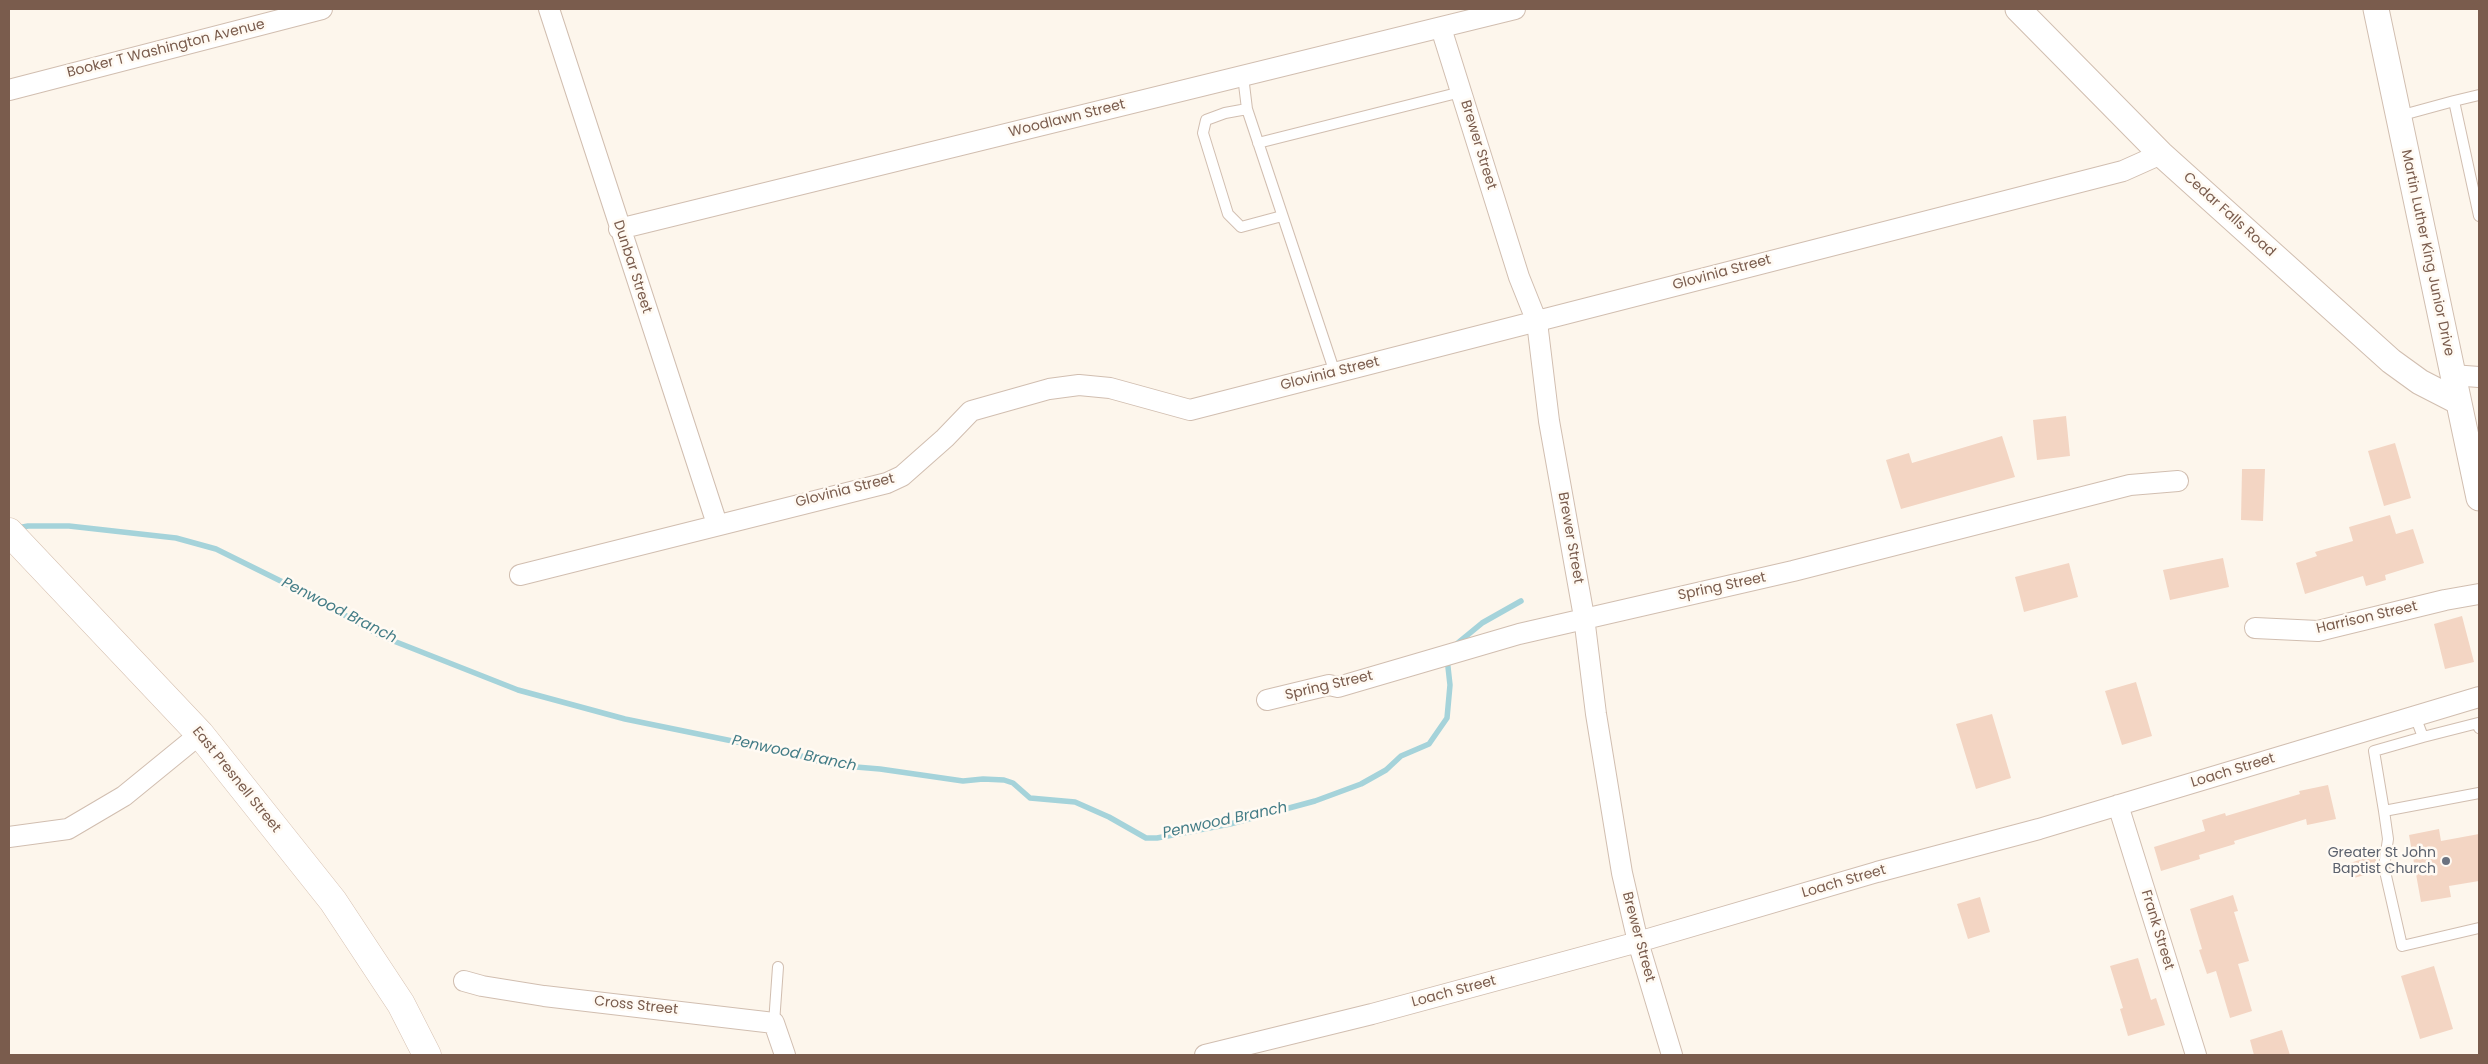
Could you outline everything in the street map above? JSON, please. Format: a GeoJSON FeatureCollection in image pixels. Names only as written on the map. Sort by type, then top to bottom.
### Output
{"type":"FeatureCollection","features":[{"type":"Feature","properties":{"kind":"main road","name":"East Presnell Street"},"geometry":{"type":"LineString","coordinates":[[9,532],[200,734],[333,901],[401,1004],[427,1055]]}},
{"type":"Feature","properties":{"kind":"street","name":"Booker T Washington Avenue"},"geometry":{"type":"LineString","coordinates":[[9,90],[322,9]]}},
{"type":"Feature","properties":{"kind":"street","name":"Dunbar Street"},"geometry":{"type":"LineString","coordinates":[[549,9],[619,229],[717,524]]}},
{"type":"Feature","properties":{"kind":"street","name":"Woodlawn Street"},"geometry":{"type":"LineString","coordinates":[[619,229],[1515,9]]}},
{"type":"Feature","properties":{"kind":"street","name":"Cedar Falls Road"},"geometry":{"type":"LineString","coordinates":[[2018,9],[2161,154],[2391,361],[2420,382],[2457,400]]}},
{"type":"Feature","properties":{"kind":"street","name":"Martin Luther King Junior Drive"},"geometry":{"type":"LineString","coordinates":[[2376,9],[2479,498]]}},
{"type":"Feature","properties":{"kind":"street","name":"Brewer Street"},"geometry":{"type":"LineString","coordinates":[[1441,28],[1519,277],[1537,322],[1550,421],[1584,617],[1596,714],[1622,872],[1638,942],[1672,1055]]}},
{"type":"Feature","properties":{"kind":"street","name":"Glovinia Street"},"geometry":{"type":"LineString","coordinates":[[520,575],[717,524],[887,483],[902,476],[945,438],[971,411],[1049,389],[1079,385],[1110,388],[1190,410],[2123,171],[2161,154]]}},
{"type":"Feature","properties":{"kind":"street"},"geometry":{"type":"LineString","coordinates":[[2452,374],[2479,377]]}},
{"type":"Feature","properties":{"kind":"street","name":"Spring Street"},"geometry":{"type":"LineString","coordinates":[[1267,700],[1329,685],[1338,687],[1584,617],[1793,571],[2130,485],[2178,481]]}},
{"type":"Feature","properties":{"kind":"street","name":"Harrison Street"},"geometry":{"type":"LineString","coordinates":[[2254,628],[2318,631],[2446,600],[2479,594]]}},
{"type":"Feature","properties":{"kind":"street","name":"Loach Street"},"geometry":{"type":"LineString","coordinates":[[1205,1055],[1372,1014],[1638,942],[1877,872],[2118,805],[2479,697]]}},
{"type":"Feature","properties":{"kind":"street"},"geometry":{"type":"LineString","coordinates":[[9,837],[68,829],[124,796],[200,734]]}},
{"type":"Feature","properties":{"kind":"street","name":"Frank Street"},"geometry":{"type":"LineString","coordinates":[[2118,805],[2196,1055]]}},
{"type":"Feature","properties":{"kind":"street","name":"Cross Street"},"geometry":{"type":"LineString","coordinates":[[464,981],[482,986],[544,996],[774,1023]]}},
{"type":"Feature","properties":{"kind":"street"},"geometry":{"type":"LineString","coordinates":[[774,1023],[785,1055]]}},
{"type":"Feature","properties":{"kind":"lane"},"geometry":{"type":"LineString","coordinates":[[1243,76],[1247,108],[1335,373]]}},
{"type":"Feature","properties":{"kind":"lane"},"geometry":{"type":"LineString","coordinates":[[1258,142],[1461,92]]}},
{"type":"Feature","properties":{"kind":"lane"},"geometry":{"type":"LineString","coordinates":[[2399,116],[2479,95]]}},
{"type":"Feature","properties":{"kind":"lane"},"geometry":{"type":"LineString","coordinates":[[2454,101],[2479,216]]}},
{"type":"Feature","properties":{"kind":"lane"},"geometry":{"type":"LineString","coordinates":[[1247,108],[1225,112],[1206,120],[1203,133],[1228,214],[1241,226],[1282,216]]}},
{"type":"Feature","properties":{"kind":"lane"},"geometry":{"type":"LineString","coordinates":[[2415,716],[2423,736]]}},
{"type":"Feature","properties":{"kind":"lane"},"geometry":{"type":"LineString","coordinates":[[2479,728],[2478,723],[2423,736],[2374,751],[2388,839],[2384,867],[2402,946],[2479,928]]}},
{"type":"Feature","properties":{"kind":"lane"},"geometry":{"type":"LineString","coordinates":[[2384,811],[2479,793]]}},
{"type":"Feature","properties":{"kind":"lane"},"geometry":{"type":"LineString","coordinates":[[774,1023],[778,967]]}},
{"type":"Feature","properties":{"kind":"building"},"geometry":{"type":"Polygon","coordinates":[[[2066,416],[2070,456],[2037,460],[2033,420],[2066,416]]]}},
{"type":"Feature","properties":{"kind":"building"},"geometry":{"type":"Polygon","coordinates":[[[2002,436],[2015,477],[1901,509],[1886,460],[1909,453],[1912,463],[2002,436]]]}},
{"type":"Feature","properties":{"kind":"building"},"geometry":{"type":"Polygon","coordinates":[[[2395,443],[2411,498],[2384,506],[2368,451],[2395,443]]]}},
{"type":"Feature","properties":{"kind":"building"},"geometry":{"type":"Polygon","coordinates":[[[2242,469],[2265,469],[2263,521],[2241,520],[2242,469]]]}},
{"type":"Feature","properties":{"kind":"building"},"geometry":{"type":"Polygon","coordinates":[[[2390,515],[2396,534],[2413,529],[2424,563],[2385,575],[2386,580],[2366,586],[2363,576],[2305,594],[2296,563],[2317,556],[2315,552],[2353,541],[2349,527],[2390,515]]]}},
{"type":"Feature","properties":{"kind":"building"},"geometry":{"type":"Polygon","coordinates":[[[2223,558],[2229,587],[2170,600],[2163,570],[2223,558]]]}},
{"type":"Feature","properties":{"kind":"building"},"geometry":{"type":"Polygon","coordinates":[[[2069,563],[2078,597],[2024,612],[2015,577],[2069,563]]]}},
{"type":"Feature","properties":{"kind":"building"},"geometry":{"type":"Polygon","coordinates":[[[2462,616],[2474,662],[2445,669],[2434,624],[2462,616]]]}},
{"type":"Feature","properties":{"kind":"building"},"geometry":{"type":"Polygon","coordinates":[[[2136,682],[2152,736],[2122,745],[2105,691],[2136,682]]]}},
{"type":"Feature","properties":{"kind":"building"},"geometry":{"type":"Polygon","coordinates":[[[1992,714],[2011,778],[1976,789],[1956,724],[1992,714]]]}},
{"type":"Feature","properties":{"kind":"building"},"geometry":{"type":"Polygon","coordinates":[[[2328,785],[2336,819],[2307,825],[2306,819],[2234,841],[2235,844],[2199,855],[2200,859],[2161,871],[2154,847],[2205,831],[2202,820],[2225,813],[2226,816],[2300,794],[2299,791],[2328,785]]]}},
{"type":"Feature","properties":{"kind":"building","name":"Greater St John Baptist Church"},"geometry":{"type":"Polygon","coordinates":[[[2439,829],[2441,841],[2479,834],[2479,881],[2449,886],[2451,897],[2421,902],[2409,835],[2439,829]]]}},
{"type":"Feature","properties":{"kind":"building"},"geometry":{"type":"Polygon","coordinates":[[[2375,855],[2378,871],[2354,878],[2350,863],[2375,855]]]}},
{"type":"Feature","properties":{"kind":"building"},"geometry":{"type":"Polygon","coordinates":[[[2233,895],[2238,911],[2234,912],[2249,961],[2238,964],[2252,1011],[2230,1018],[2216,971],[2207,974],[2199,950],[2202,949],[2190,909],[2233,895]]]}},
{"type":"Feature","properties":{"kind":"building"},"geometry":{"type":"Polygon","coordinates":[[[1980,897],[1990,932],[1968,939],[1957,904],[1980,897]]]}},
{"type":"Feature","properties":{"kind":"building"},"geometry":{"type":"Polygon","coordinates":[[[2138,958],[2151,1000],[2156,998],[2165,1025],[2128,1036],[2120,1009],[2123,1008],[2110,966],[2138,958]]]}},
{"type":"Feature","properties":{"kind":"building"},"geometry":{"type":"Polygon","coordinates":[[[2434,966],[2453,1029],[2420,1039],[2401,976],[2434,966]]]}},
{"type":"Feature","properties":{"kind":"building"},"geometry":{"type":"Polygon","coordinates":[[[2282,1030],[2290,1055],[2254,1055],[2250,1040],[2282,1030]]]}},
{"type":"Feature","properties":{"kind":"waterway","name":"Penwood Branch"},"geometry":{"type":"LineString","coordinates":[[17,528],[28,526],[69,526],[176,538],[216,549],[313,597],[381,636],[518,690],[625,719],[791,753],[832,765],[880,769],[963,781],[983,779],[1004,780],[1013,783],[1030,798],[1075,802],[1109,817],[1146,838],[1157,838],[1230,824],[1315,801],[1361,784],[1386,770],[1401,756],[1429,744],[1447,718],[1450,685],[1447,658]]}},
{"type":"Feature","properties":{"kind":"waterway","name":"Penwood Branch"},"geometry":{"type":"LineString","coordinates":[[1454,646],[1482,623],[1521,601]]}},
{"type":"Feature","properties":{"kind":"place","name":"Greater St John Baptist Church"},"geometry":{"type":"Point","coordinates":[2446,861]}}]}
